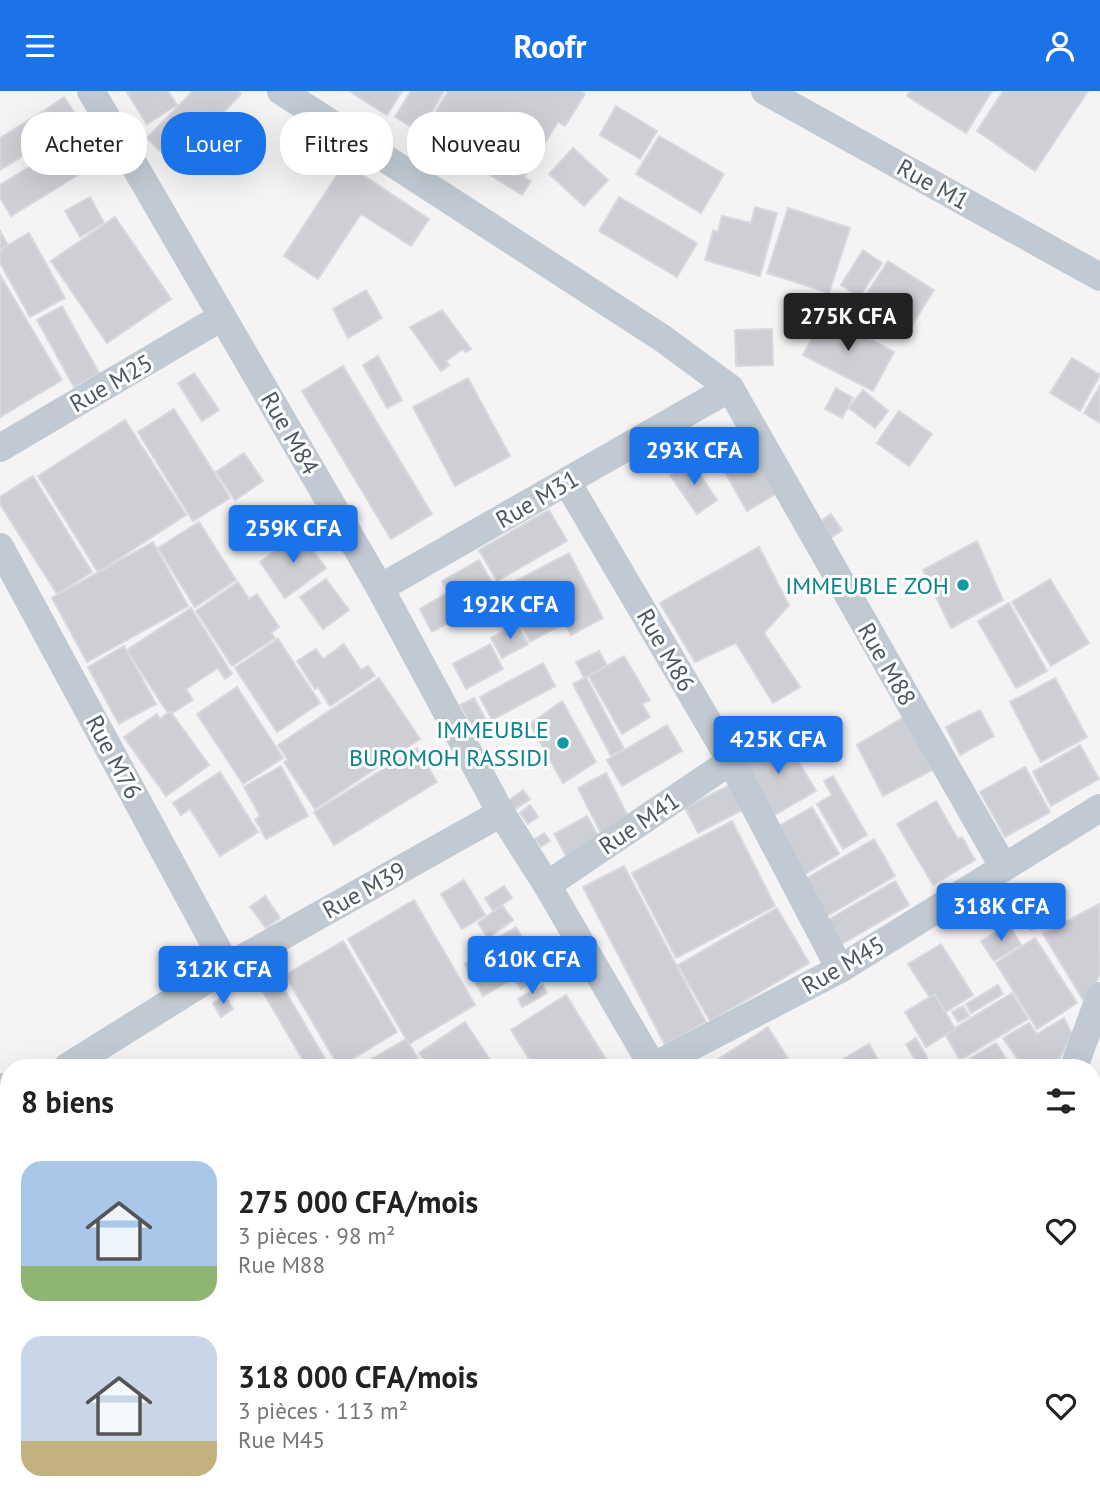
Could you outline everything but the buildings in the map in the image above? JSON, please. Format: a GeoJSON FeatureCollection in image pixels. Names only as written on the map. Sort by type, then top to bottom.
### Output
{"type":"FeatureCollection","features":[{"type":"Feature","properties":{"kind":"street","name":"Rue M84"},"geometry":{"type":"LineString","coordinates":[[92,91],[380,588],[501,813],[547,885],[648,1059]]}},
{"type":"Feature","properties":{"kind":"street"},"geometry":{"type":"LineString","coordinates":[[281,91],[662,338],[730,388]]}},
{"type":"Feature","properties":{"kind":"street","name":"Rue M1"},"geometry":{"type":"LineString","coordinates":[[765,91],[1100,277]]}},
{"type":"Feature","properties":{"kind":"street","name":"Rue M25"},"geometry":{"type":"LineString","coordinates":[[0,448],[222,317]]}},
{"type":"Feature","properties":{"kind":"street","name":"Rue M31"},"geometry":{"type":"LineString","coordinates":[[380,588],[730,388]]}},
{"type":"Feature","properties":{"kind":"street","name":"Rue M88"},"geometry":{"type":"LineString","coordinates":[[730,388],[1003,866]]}},
{"type":"Feature","properties":{"kind":"street","name":"Rue M86"},"geometry":{"type":"LineString","coordinates":[[567,482],[731,761],[840,969]]}},
{"type":"Feature","properties":{"kind":"street","name":"Rue M76"},"geometry":{"type":"LineString","coordinates":[[0,547],[227,967]]}},
{"type":"Feature","properties":{"kind":"street","name":"Rue M41"},"geometry":{"type":"LineString","coordinates":[[547,885],[731,761]]}},
{"type":"Feature","properties":{"kind":"street","name":"Rue M45"},"geometry":{"type":"LineString","coordinates":[[668,1059],[840,969],[1100,808]]}},
{"type":"Feature","properties":{"kind":"street","name":"Rue M39"},"geometry":{"type":"LineString","coordinates":[[80,1059],[227,967],[501,813]]}},
{"type":"Feature","properties":{"kind":"street"},"geometry":{"type":"LineString","coordinates":[[1077,1059],[1100,996]]}},
{"type":"Feature","properties":{"kind":"place","name":"IMMEUBLE ZOH"},"geometry":{"type":"Point","coordinates":[963,585]}},
{"type":"Feature","properties":{"kind":"place","name":"IMMEUBLE BUROMOH RASSIDI"},"geometry":{"type":"Point","coordinates":[563,743]}}]}
